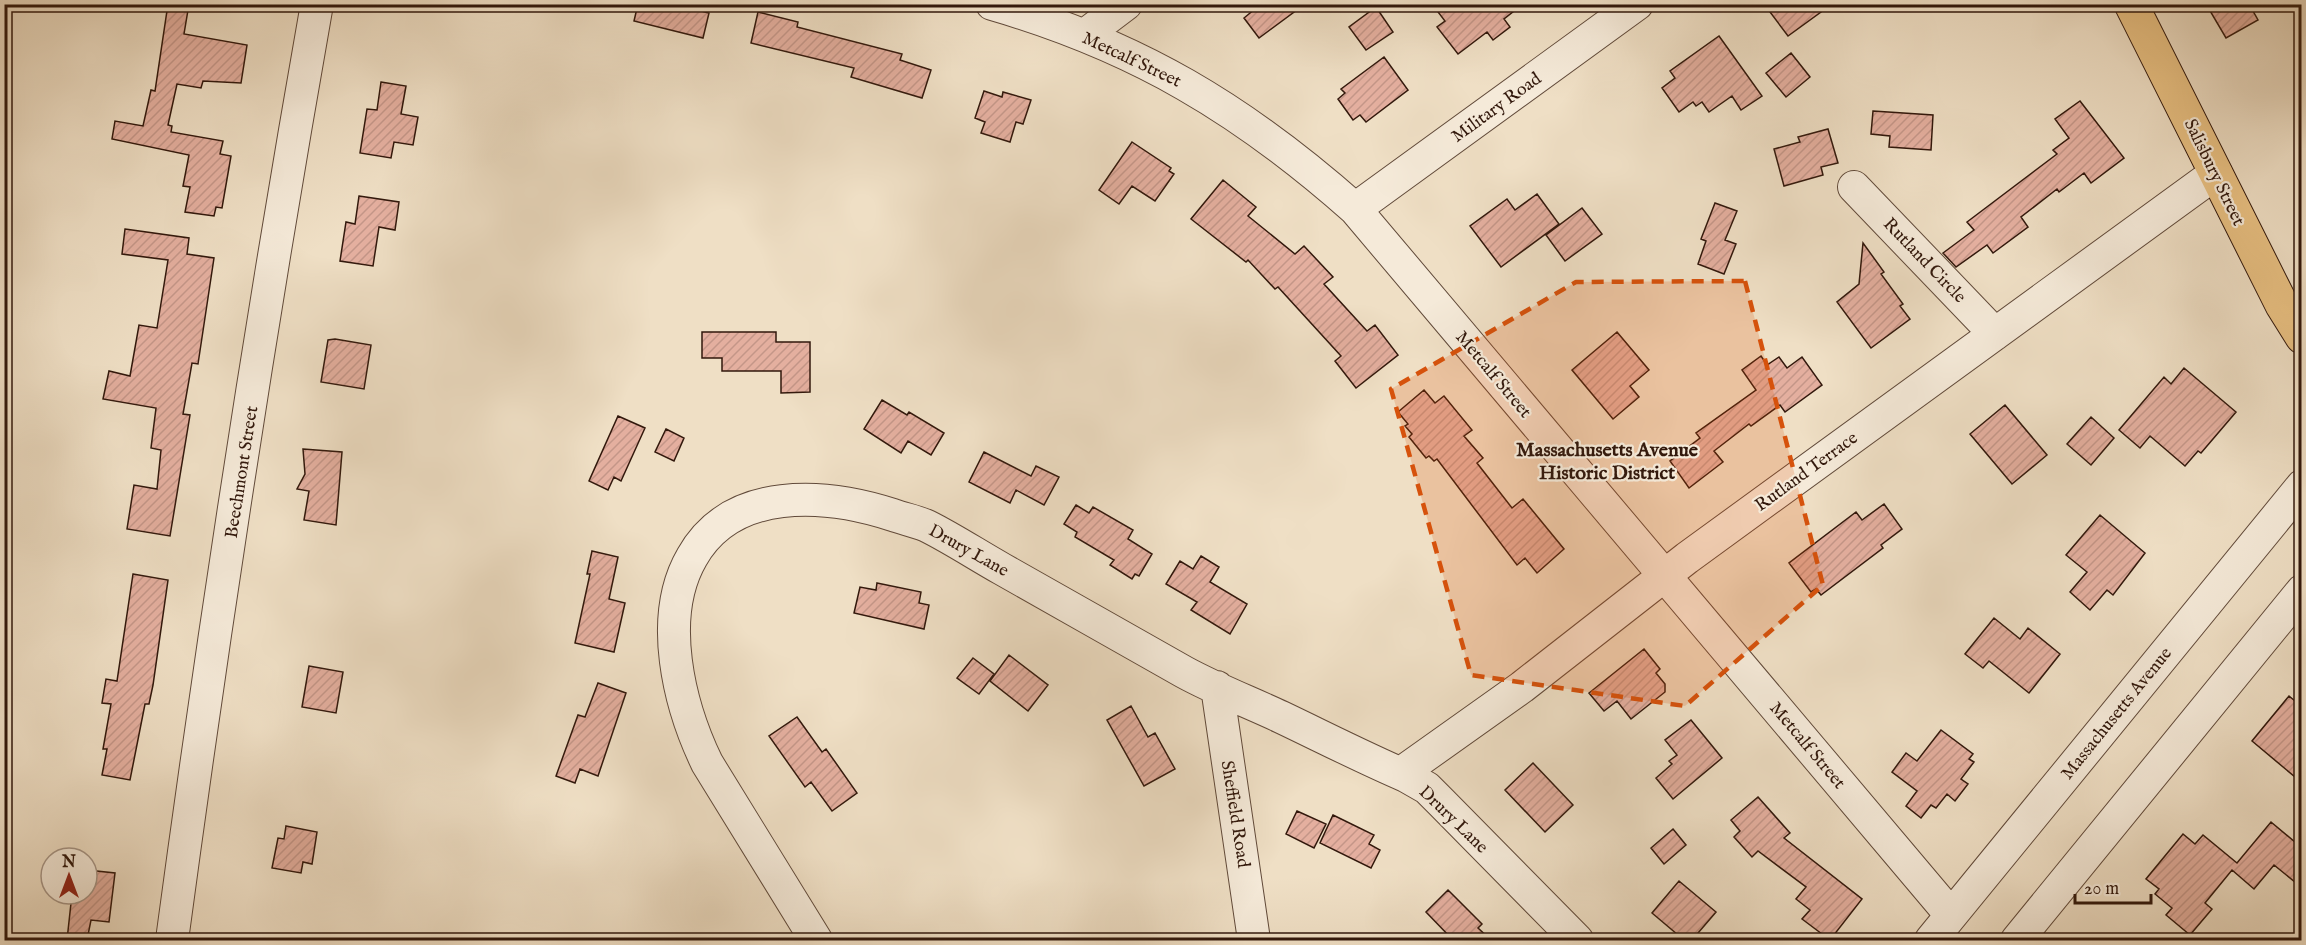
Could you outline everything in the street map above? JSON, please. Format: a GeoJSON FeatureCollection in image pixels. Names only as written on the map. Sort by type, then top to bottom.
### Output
{"type":"FeatureCollection","features":[{"type":"Feature","properties":{"kind":"main road","name":"Salisbury Street"},"geometry":{"type":"LineString","coordinates":[[2131,4],[2301,338]]}},
{"type":"Feature","properties":{"kind":"street","name":"Beechmont Street"},"geometry":{"type":"LineString","coordinates":[[172,940],[200,732],[272,253],[317,4]]}},
{"type":"Feature","properties":{"kind":"street","name":"Metcalf Street"},"geometry":{"type":"LineString","coordinates":[[992,4],[1085,36],[1148,64],[1225,107],[1282,146],[1355,209],[1951,915]]}},
{"type":"Feature","properties":{"kind":"street"},"geometry":{"type":"LineString","coordinates":[[1085,36],[1126,4]]}},
{"type":"Feature","properties":{"kind":"street","name":"Military Road"},"geometry":{"type":"LineString","coordinates":[[1355,209],[1637,4]]}},
{"type":"Feature","properties":{"kind":"street","name":"Rutland Terrace"},"geometry":{"type":"LineString","coordinates":[[1401,773],[1522,687],[1665,575],[2216,173]]}},
{"type":"Feature","properties":{"kind":"street","name":"Rutland Circle"},"geometry":{"type":"LineString","coordinates":[[1854,187],[1995,334]]}},
{"type":"Feature","properties":{"kind":"street","name":"Massachusetts Avenue"},"geometry":{"type":"LineString","coordinates":[[1931,940],[2301,486]]}},
{"type":"Feature","properties":{"kind":"street","name":"Drury Lane"},"geometry":{"type":"LineString","coordinates":[[816,940],[707,763],[693,734],[683,703],[677,670],[675,637],[679,589],[687,566],[696,549],[723,520],[743,510],[766,504],[812,499],[859,506],[925,525],[1187,673],[1401,773],[1426,788],[1441,802],[1577,940]]}},
{"type":"Feature","properties":{"kind":"street"},"geometry":{"type":"LineString","coordinates":[[2017,940],[2301,591]]}},
{"type":"Feature","properties":{"kind":"street","name":"Sheffield Road"},"geometry":{"type":"LineString","coordinates":[[1217,687],[1254,940]]}},
{"type":"Feature","properties":{"kind":"highlighted area"},"geometry":{"type":"Polygon","coordinates":[[[1745,281],[1823,585],[1685,706],[1471,675],[1391,389],[1576,282],[1745,281]]]}},
{"type":"Feature","properties":{"kind":"building"},"geometry":{"type":"Polygon","coordinates":[[[168,4],[189,4],[184,34],[247,45],[241,83],[203,81],[201,88],[177,84],[168,125],[172,126],[171,132],[223,141],[220,154],[231,156],[222,208],[216,207],[214,216],[185,212],[190,187],[183,186],[189,155],[112,139],[115,121],[143,126],[151,90],[155,91],[168,4]]]}},
{"type":"Feature","properties":{"kind":"building"},"geometry":{"type":"Polygon","coordinates":[[[638,4],[674,4],[709,13],[703,38],[634,21],[638,4]]]}},
{"type":"Feature","properties":{"kind":"building"},"geometry":{"type":"Polygon","coordinates":[[[1261,4],[1305,4],[1259,38],[1244,18],[1261,4]]]}},
{"type":"Feature","properties":{"kind":"building"},"geometry":{"type":"Polygon","coordinates":[[[1432,4],[1523,4],[1504,19],[1510,27],[1493,40],[1487,32],[1458,54],[1437,27],[1445,21],[1432,4]]]}},
{"type":"Feature","properties":{"kind":"building"},"geometry":{"type":"Polygon","coordinates":[[[1764,4],[1832,4],[1788,36],[1764,4]]]}},
{"type":"Feature","properties":{"kind":"building"},"geometry":{"type":"Polygon","coordinates":[[[2206,4],[2249,4],[2258,20],[2226,38],[2206,4]]]}},
{"type":"Feature","properties":{"kind":"building"},"geometry":{"type":"Polygon","coordinates":[[[1376,7],[1393,32],[1366,50],[1349,27],[1376,7]]]}},
{"type":"Feature","properties":{"kind":"building"},"geometry":{"type":"Polygon","coordinates":[[[758,12],[798,22],[797,27],[902,54],[900,60],[931,70],[922,98],[851,77],[854,68],[751,43],[758,12]]]}},
{"type":"Feature","properties":{"kind":"building"},"geometry":{"type":"Polygon","coordinates":[[[1719,36],[1762,96],[1741,110],[1732,96],[1709,112],[1702,102],[1696,106],[1693,102],[1679,112],[1662,88],[1675,78],[1670,71],[1719,36]]]}},
{"type":"Feature","properties":{"kind":"building"},"geometry":{"type":"Polygon","coordinates":[[[1791,53],[1810,77],[1786,97],[1766,73],[1791,53]]]}},
{"type":"Feature","properties":{"kind":"building"},"geometry":{"type":"Polygon","coordinates":[[[1384,57],[1408,90],[1366,122],[1360,115],[1353,120],[1338,99],[1345,93],[1341,89],[1384,57]]]}},
{"type":"Feature","properties":{"kind":"building"},"geometry":{"type":"Polygon","coordinates":[[[381,82],[406,86],[401,114],[418,117],[413,145],[394,142],[391,158],[360,153],[367,109],[377,110],[381,82]]]}},
{"type":"Feature","properties":{"kind":"building"},"geometry":{"type":"Polygon","coordinates":[[[984,91],[1002,97],[1003,92],[1031,100],[1023,124],[1016,122],[1010,142],[981,133],[985,122],[975,118],[984,91]]]}},
{"type":"Feature","properties":{"kind":"building"},"geometry":{"type":"Polygon","coordinates":[[[2080,101],[2124,158],[2091,183],[2084,173],[2059,192],[2057,189],[2021,217],[2028,227],[1993,253],[1987,245],[1956,267],[1943,253],[1974,230],[1967,222],[2057,154],[2053,150],[2069,138],[2055,119],[2080,101]]]}},
{"type":"Feature","properties":{"kind":"building"},"geometry":{"type":"Polygon","coordinates":[[[1873,111],[1933,115],[1931,150],[1889,147],[1890,136],[1871,134],[1873,111]]]}},
{"type":"Feature","properties":{"kind":"building"},"geometry":{"type":"Polygon","coordinates":[[[1828,129],[1838,163],[1821,167],[1823,175],[1784,186],[1774,149],[1800,142],[1798,137],[1828,129]]]}},
{"type":"Feature","properties":{"kind":"building"},"geometry":{"type":"Polygon","coordinates":[[[1132,142],[1171,168],[1169,171],[1174,174],[1155,201],[1132,186],[1119,204],[1099,190],[1132,142]]]}},
{"type":"Feature","properties":{"kind":"building"},"geometry":{"type":"Polygon","coordinates":[[[1223,180],[1256,207],[1248,216],[1295,254],[1304,246],[1333,277],[1324,284],[1367,331],[1375,325],[1398,355],[1356,388],[1335,361],[1341,356],[1278,287],[1275,289],[1248,260],[1246,262],[1191,219],[1223,180]]]}},
{"type":"Feature","properties":{"kind":"building"},"geometry":{"type":"Polygon","coordinates":[[[1537,194],[1559,224],[1501,267],[1470,226],[1507,199],[1515,210],[1537,194]]]}},
{"type":"Feature","properties":{"kind":"building"},"geometry":{"type":"Polygon","coordinates":[[[359,196],[399,202],[395,230],[379,227],[373,266],[340,261],[346,222],[355,224],[359,196]]]}},
{"type":"Feature","properties":{"kind":"building"},"geometry":{"type":"Polygon","coordinates":[[[1715,203],[1737,211],[1725,240],[1736,244],[1724,274],[1698,264],[1706,241],[1701,239],[1715,203]]]}},
{"type":"Feature","properties":{"kind":"building"},"geometry":{"type":"Polygon","coordinates":[[[1582,208],[1602,234],[1565,261],[1546,235],[1582,208]]]}},
{"type":"Feature","properties":{"kind":"building"},"geometry":{"type":"Polygon","coordinates":[[[125,229],[189,238],[187,254],[214,258],[198,364],[192,363],[183,414],[190,415],[170,536],[127,529],[134,485],[157,489],[161,450],[151,448],[156,408],[103,399],[109,371],[130,376],[139,325],[157,328],[168,260],[122,254],[125,229]]]}},
{"type":"Feature","properties":{"kind":"building"},"geometry":{"type":"Polygon","coordinates":[[[1863,243],[1884,272],[1881,274],[1903,304],[1900,306],[1910,319],[1871,348],[1837,302],[1859,284],[1863,243]]]}},
{"type":"Feature","properties":{"kind":"building"},"geometry":{"type":"Polygon","coordinates":[[[702,332],[776,332],[776,342],[810,342],[810,392],[781,393],[781,371],[722,371],[722,358],[702,358],[702,332]]]}},
{"type":"Feature","properties":{"kind":"building"},"geometry":{"type":"Polygon","coordinates":[[[1617,332],[1649,370],[1630,386],[1639,397],[1613,419],[1572,370],[1617,332]]]}},
{"type":"Feature","properties":{"kind":"building"},"geometry":{"type":"Polygon","coordinates":[[[335,339],[371,345],[364,389],[321,382],[328,340],[335,339]]]}},
{"type":"Feature","properties":{"kind":"building"},"geometry":{"type":"Polygon","coordinates":[[[1761,356],[1767,365],[1779,357],[1787,368],[1802,357],[1822,385],[1785,412],[1780,405],[1751,426],[1749,424],[1714,451],[1723,462],[1689,488],[1670,461],[1700,438],[1696,433],[1756,390],[1742,370],[1761,356]]]}},
{"type":"Feature","properties":{"kind":"building"},"geometry":{"type":"Polygon","coordinates":[[[2184,368],[2236,412],[2201,453],[2198,451],[2185,466],[2150,436],[2140,448],[2119,430],[2164,377],[2171,384],[2184,368]]]}},
{"type":"Feature","properties":{"kind":"building"},"geometry":{"type":"Polygon","coordinates":[[[1424,390],[1435,403],[1444,396],[1472,430],[1464,436],[1483,458],[1477,463],[1512,508],[1523,499],[1564,549],[1537,573],[1525,558],[1517,565],[1437,459],[1434,461],[1429,456],[1426,458],[1409,437],[1412,434],[1405,426],[1408,424],[1398,412],[1424,390]]]}},
{"type":"Feature","properties":{"kind":"building"},"geometry":{"type":"Polygon","coordinates":[[[882,400],[907,415],[909,412],[944,433],[931,455],[908,441],[901,453],[864,429],[882,400]]]}},
{"type":"Feature","properties":{"kind":"building"},"geometry":{"type":"Polygon","coordinates":[[[2005,405],[2047,455],[2012,484],[1970,434],[2005,405]]]}},
{"type":"Feature","properties":{"kind":"building"},"geometry":{"type":"Polygon","coordinates":[[[618,416],[645,428],[621,481],[614,477],[608,490],[589,481],[618,416]]]}},
{"type":"Feature","properties":{"kind":"building"},"geometry":{"type":"Polygon","coordinates":[[[2091,417],[2114,438],[2091,465],[2067,444],[2091,417]]]}},
{"type":"Feature","properties":{"kind":"building"},"geometry":{"type":"Polygon","coordinates":[[[666,429],[684,438],[674,461],[655,452],[666,429]]]}},
{"type":"Feature","properties":{"kind":"building"},"geometry":{"type":"Polygon","coordinates":[[[303,449],[342,452],[336,525],[304,520],[309,491],[297,489],[305,474],[303,449]]]}},
{"type":"Feature","properties":{"kind":"building"},"geometry":{"type":"Polygon","coordinates":[[[984,452],[1031,476],[1036,466],[1059,477],[1044,505],[1016,490],[1010,503],[969,482],[984,452]]]}},
{"type":"Feature","properties":{"kind":"building"},"geometry":{"type":"Polygon","coordinates":[[[1884,504],[1902,529],[1881,545],[1883,548],[1821,595],[1816,589],[1811,592],[1789,563],[1856,512],[1862,520],[1884,504]]]}},
{"type":"Feature","properties":{"kind":"building"},"geometry":{"type":"Polygon","coordinates":[[[1076,505],[1089,513],[1093,507],[1133,530],[1128,539],[1152,554],[1139,576],[1135,574],[1132,579],[1110,565],[1114,560],[1075,537],[1077,532],[1064,524],[1076,505]]]}},
{"type":"Feature","properties":{"kind":"building"},"geometry":{"type":"Polygon","coordinates":[[[2100,515],[2145,553],[2113,595],[2107,590],[2090,610],[2070,592],[2087,572],[2066,555],[2100,515]]]}},
{"type":"Feature","properties":{"kind":"building"},"geometry":{"type":"Polygon","coordinates":[[[592,551],[618,557],[609,599],[625,603],[614,652],[575,643],[590,574],[587,574],[592,551]]]}},
{"type":"Feature","properties":{"kind":"building"},"geometry":{"type":"Polygon","coordinates":[[[1201,556],[1219,567],[1210,582],[1247,604],[1230,634],[1191,610],[1197,602],[1166,584],[1180,561],[1193,569],[1201,556]]]}},
{"type":"Feature","properties":{"kind":"building"},"geometry":{"type":"Polygon","coordinates":[[[133,574],[168,580],[153,685],[149,704],[145,704],[130,780],[102,775],[107,749],[103,749],[111,704],[102,703],[106,679],[117,681],[133,574]]]}},
{"type":"Feature","properties":{"kind":"building"},"geometry":{"type":"Polygon","coordinates":[[[877,583],[921,592],[919,603],[929,605],[924,629],[854,613],[860,587],[876,590],[877,583]]]}},
{"type":"Feature","properties":{"kind":"building"},"geometry":{"type":"Polygon","coordinates":[[[1994,618],[2020,639],[2028,628],[2060,654],[2029,693],[1989,661],[1983,668],[1965,654],[1994,618]]]}},
{"type":"Feature","properties":{"kind":"building"},"geometry":{"type":"Polygon","coordinates":[[[1644,649],[1660,669],[1656,673],[1665,684],[1665,692],[1631,719],[1617,701],[1604,711],[1589,693],[1644,649]]]}},
{"type":"Feature","properties":{"kind":"building"},"geometry":{"type":"Polygon","coordinates":[[[1009,655],[1048,685],[1028,711],[990,681],[1009,655]]]}},
{"type":"Feature","properties":{"kind":"building"},"geometry":{"type":"Polygon","coordinates":[[[973,658],[994,674],[979,694],[957,678],[973,658]]]}},
{"type":"Feature","properties":{"kind":"building"},"geometry":{"type":"Polygon","coordinates":[[[309,666],[343,672],[336,713],[302,707],[309,666]]]}},
{"type":"Feature","properties":{"kind":"building"},"geometry":{"type":"Polygon","coordinates":[[[598,683],[626,693],[598,776],[580,769],[575,783],[556,776],[578,715],[585,717],[598,683]]]}},
{"type":"Feature","properties":{"kind":"building"},"geometry":{"type":"Polygon","coordinates":[[[2289,696],[2301,706],[2301,782],[2252,741],[2289,696]]]}},
{"type":"Feature","properties":{"kind":"building"},"geometry":{"type":"Polygon","coordinates":[[[1131,706],[1148,737],[1155,733],[1175,769],[1144,786],[1107,720],[1131,706]]]}},
{"type":"Feature","properties":{"kind":"building"},"geometry":{"type":"Polygon","coordinates":[[[797,717],[822,752],[826,749],[857,793],[832,811],[811,782],[805,787],[769,736],[797,717]]]}},
{"type":"Feature","properties":{"kind":"building"},"geometry":{"type":"Polygon","coordinates":[[[1691,720],[1722,758],[1673,799],[1656,778],[1672,764],[1669,761],[1677,755],[1665,740],[1691,720]]]}},
{"type":"Feature","properties":{"kind":"building"},"geometry":{"type":"Polygon","coordinates":[[[1941,730],[1973,754],[1969,759],[1974,762],[1961,779],[1968,784],[1955,801],[1947,794],[1936,808],[1931,805],[1921,818],[1906,806],[1917,791],[1892,772],[1906,753],[1917,761],[1941,730]]]}},
{"type":"Feature","properties":{"kind":"building"},"geometry":{"type":"Polygon","coordinates":[[[1533,763],[1573,805],[1545,832],[1505,790],[1533,763]]]}},
{"type":"Feature","properties":{"kind":"building"},"geometry":{"type":"Polygon","coordinates":[[[1758,797],[1790,833],[1784,838],[1862,899],[1830,940],[1802,919],[1810,910],[1796,899],[1806,887],[1758,851],[1752,857],[1734,837],[1740,831],[1731,820],[1758,797]]]}},
{"type":"Feature","properties":{"kind":"building"},"geometry":{"type":"Polygon","coordinates":[[[1297,811],[1326,824],[1314,848],[1286,834],[1297,811]]]}},
{"type":"Feature","properties":{"kind":"building"},"geometry":{"type":"Polygon","coordinates":[[[1333,815],[1374,835],[1369,844],[1380,850],[1371,868],[1320,843],[1333,815]]]}},
{"type":"Feature","properties":{"kind":"building"},"geometry":{"type":"Polygon","coordinates":[[[2271,822],[2301,847],[2301,887],[2274,865],[2254,889],[2232,870],[2205,903],[2212,909],[2190,935],[2166,915],[2172,908],[2155,894],[2159,889],[2146,879],[2183,834],[2195,844],[2203,835],[2237,863],[2271,822]]]}},
{"type":"Feature","properties":{"kind":"building"},"geometry":{"type":"Polygon","coordinates":[[[286,826],[317,832],[312,864],[303,862],[301,873],[272,868],[278,838],[284,839],[286,826]]]}},
{"type":"Feature","properties":{"kind":"building"},"geometry":{"type":"Polygon","coordinates":[[[1673,829],[1686,845],[1664,864],[1651,848],[1673,829]]]}},
{"type":"Feature","properties":{"kind":"building"},"geometry":{"type":"Polygon","coordinates":[[[99,871],[115,873],[109,922],[91,920],[87,940],[67,940],[71,906],[99,906],[99,871]]]}},
{"type":"Feature","properties":{"kind":"building"},"geometry":{"type":"Polygon","coordinates":[[[1679,881],[1716,912],[1692,940],[1684,940],[1652,913],[1679,881]]]}},
{"type":"Feature","properties":{"kind":"building"},"geometry":{"type":"Polygon","coordinates":[[[1448,890],[1482,924],[1478,928],[1491,940],[1453,940],[1426,912],[1448,890]]]}},
{"type":"Feature","properties":{"kind":"district","name":"Massachusetts Avenue Historic District"},"geometry":{"type":"Point","coordinates":[1607,460]}}]}
